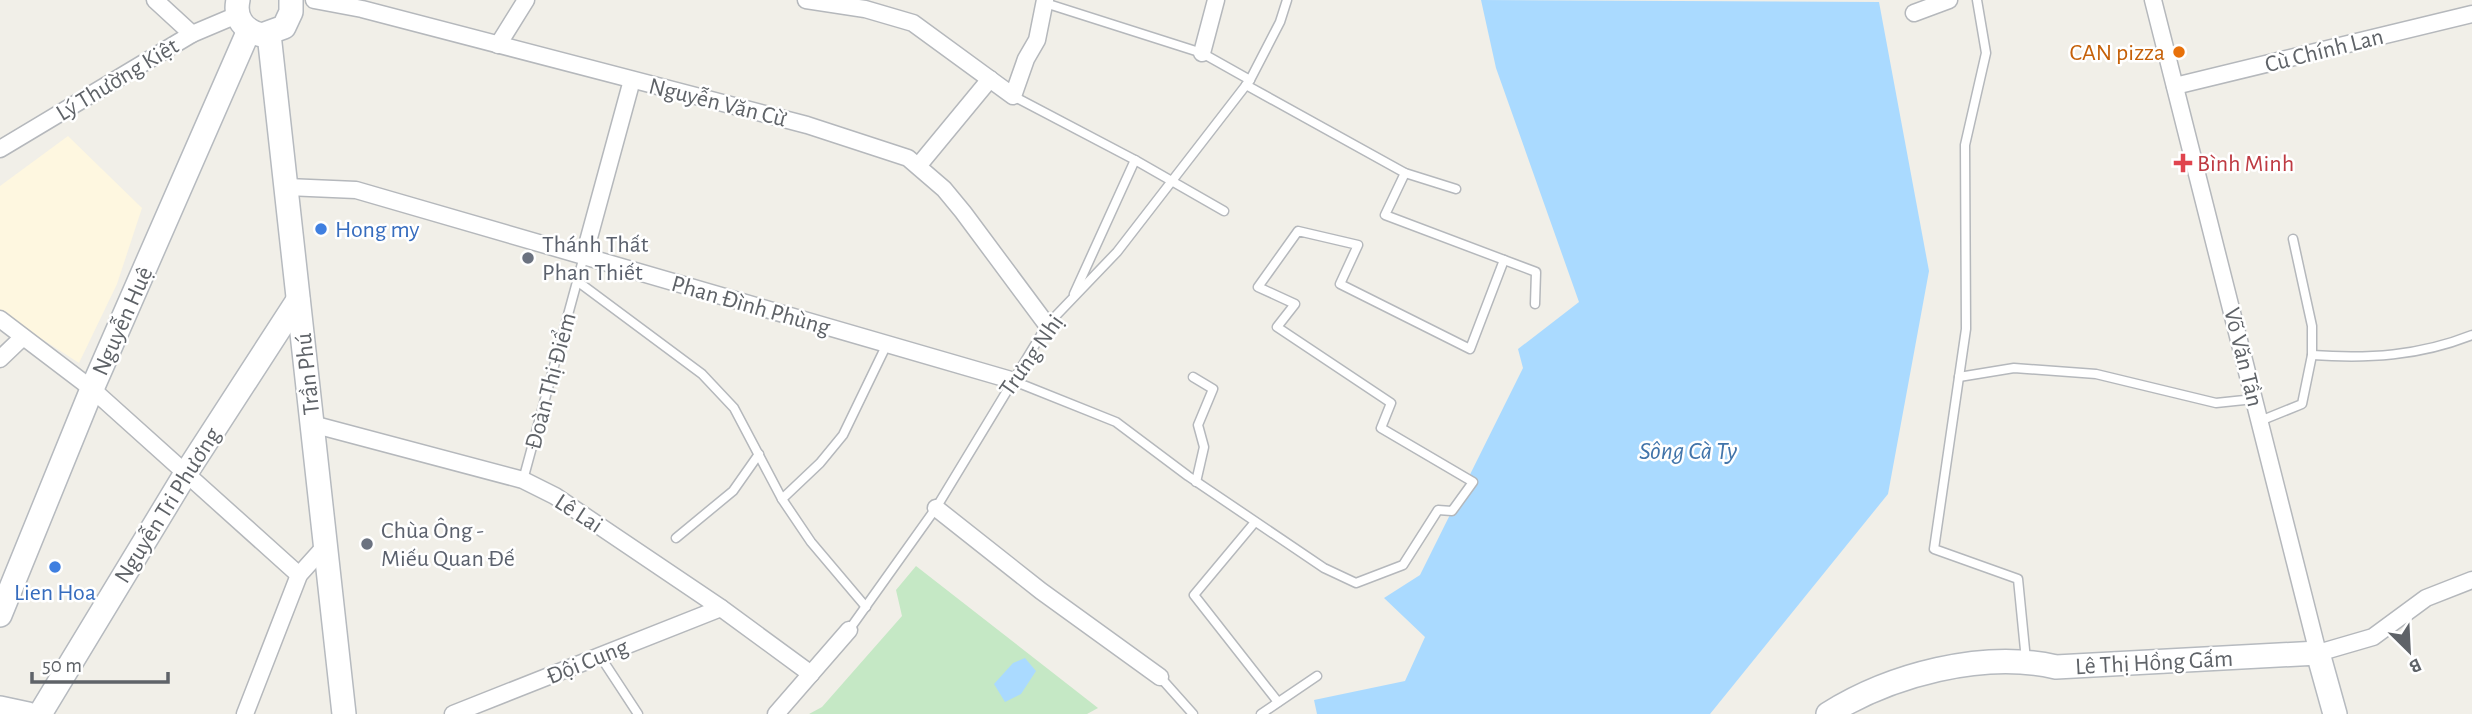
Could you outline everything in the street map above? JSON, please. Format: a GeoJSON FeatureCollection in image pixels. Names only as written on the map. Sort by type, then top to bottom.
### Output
{"type":"FeatureCollection","features":[{"type":"Feature","properties":{"kind":"main road","name":"Nguyễn Huệ"},"geometry":{"type":"LineString","coordinates":[[0,615],[248,20],[289,20],[290,0]]}},
{"type":"Feature","properties":{"kind":"main road","name":"Trần Phú"},"geometry":{"type":"LineString","coordinates":[[248,20],[287,187],[344,714]]}},
{"type":"Feature","properties":{"kind":"main road","name":"Nguyễn Tri Phương"},"geometry":{"type":"LineString","coordinates":[[40,714],[186,473],[298,300]]}},
{"type":"Feature","properties":{"kind":"main road","name":"Lê Thị Hồng Gấm"},"geometry":{"type":"LineString","coordinates":[[1828,714],[1864,693],[1904,678],[1947,669],[2026,660],[2056,667],[2318,653]]}},
{"type":"Feature","properties":{"kind":"main road","name":"Võ Văn Tần"},"geometry":{"type":"LineString","coordinates":[[2318,653],[2335,714]]}},
{"type":"Feature","properties":{"kind":"main road"},"geometry":{"type":"LineString","coordinates":[[2,711],[28,714]]}},
{"type":"Feature","properties":{"kind":"street"},"geometry":{"type":"LineString","coordinates":[[155,0],[192,34]]}},
{"type":"Feature","properties":{"kind":"street","name":"Nguyễn Văn Cừ"},"geometry":{"type":"LineString","coordinates":[[314,0],[807,125],[891,151],[919,165],[963,212],[1047,325]]}},
{"type":"Feature","properties":{"kind":"street"},"geometry":{"type":"LineString","coordinates":[[498,45],[526,0]]}},
{"type":"Feature","properties":{"kind":"street"},"geometry":{"type":"LineString","coordinates":[[806,0],[865,9],[913,23],[1013,96],[1026,59],[1037,40],[1045,1]]}},
{"type":"Feature","properties":{"kind":"street"},"geometry":{"type":"LineString","coordinates":[[1914,13],[1949,0]]}},
{"type":"Feature","properties":{"kind":"street","name":"Võ Văn Tần"},"geometry":{"type":"LineString","coordinates":[[2153,0],[2318,653]]}},
{"type":"Feature","properties":{"kind":"street"},"geometry":{"type":"LineString","coordinates":[[1202,53],[1214,2]]}},
{"type":"Feature","properties":{"kind":"street","name":"Cù Chính Lan"},"geometry":{"type":"LineString","coordinates":[[2175,86],[2472,14]]}},
{"type":"Feature","properties":{"kind":"street","name":"Lý Thường Kiệt"},"geometry":{"type":"LineString","coordinates":[[2,143],[192,34],[248,20]]}},
{"type":"Feature","properties":{"kind":"street"},"geometry":{"type":"LineString","coordinates":[[919,165],[990,79]]}},
{"type":"Feature","properties":{"kind":"street","name":"Đoàn Thị Điểm"},"geometry":{"type":"LineString","coordinates":[[584,256],[632,80]]}},
{"type":"Feature","properties":{"kind":"street","name":"Phan Đình Phùng"},"geometry":{"type":"LineString","coordinates":[[287,187],[356,190],[1012,380]]}},
{"type":"Feature","properties":{"kind":"street"},"geometry":{"type":"LineString","coordinates":[[0,319],[92,389],[299,575]]}},
{"type":"Feature","properties":{"kind":"street"},"geometry":{"type":"LineString","coordinates":[[0,359],[23,337]]}},
{"type":"Feature","properties":{"kind":"street","name":"Lê Lai"},"geometry":{"type":"LineString","coordinates":[[312,424],[523,480],[555,496],[721,608],[811,674]]}},
{"type":"Feature","properties":{"kind":"street"},"geometry":{"type":"LineString","coordinates":[[936,508],[1041,591],[1160,677]]}},
{"type":"Feature","properties":{"kind":"street"},"geometry":{"type":"LineString","coordinates":[[245,714],[299,575],[326,545]]}},
{"type":"Feature","properties":{"kind":"street","name":"Lê Thị Hồng Gấm"},"geometry":{"type":"LineString","coordinates":[[2318,653],[2373,637],[2426,598],[2472,580]]}},
{"type":"Feature","properties":{"kind":"street","name":"Đội Cung"},"geometry":{"type":"LineString","coordinates":[[453,714],[721,608]]}},
{"type":"Feature","properties":{"kind":"street","name":"Trưng Nhị"},"geometry":{"type":"LineString","coordinates":[[776,714],[849,630]]}},
{"type":"Feature","properties":{"kind":"lane","name":"Trưng Nhị"},"geometry":{"type":"LineString","coordinates":[[849,630],[936,508],[1047,325],[1118,252],[1248,82],[1280,22],[1287,0]]}},
{"type":"Feature","properties":{"kind":"lane"},"geometry":{"type":"LineString","coordinates":[[1978,0],[1986,53],[1965,145],[1966,329],[1934,549],[2018,579],[2026,660]]}},
{"type":"Feature","properties":{"kind":"lane"},"geometry":{"type":"LineString","coordinates":[[1045,1],[1202,53],[1405,173],[1456,189]]}},
{"type":"Feature","properties":{"kind":"lane"},"geometry":{"type":"LineString","coordinates":[[1013,96],[1135,159],[1224,211]]}},
{"type":"Feature","properties":{"kind":"lane"},"geometry":{"type":"LineString","coordinates":[[1071,301],[1135,159]]}},
{"type":"Feature","properties":{"kind":"lane"},"geometry":{"type":"LineString","coordinates":[[1405,173],[1385,215],[1536,272],[1535,304]]}},
{"type":"Feature","properties":{"kind":"lane"},"geometry":{"type":"LineString","coordinates":[[1012,380],[1116,422],[1255,522],[1324,568],[1356,583],[1403,565],[1438,510],[1452,511],[1473,482],[1381,428],[1391,402],[1277,327],[1295,303],[1258,287],[1298,230],[1358,245],[1340,284],[1470,349],[1504,260]]}},
{"type":"Feature","properties":{"kind":"lane"},"geometry":{"type":"LineString","coordinates":[[2260,421],[2302,404],[2312,355],[2312,326],[2293,239]]}},
{"type":"Feature","properties":{"kind":"lane","name":"Đoàn Thị Điểm"},"geometry":{"type":"LineString","coordinates":[[523,480],[584,256]]}},
{"type":"Feature","properties":{"kind":"lane"},"geometry":{"type":"LineString","coordinates":[[577,281],[702,374],[734,408],[782,499],[811,541],[866,607]]}},
{"type":"Feature","properties":{"kind":"lane"},"geometry":{"type":"LineString","coordinates":[[2312,355],[2358,358],[2404,355],[2472,335]]}},
{"type":"Feature","properties":{"kind":"lane"},"geometry":{"type":"LineString","coordinates":[[782,499],[820,463],[843,435],[887,344]]}},
{"type":"Feature","properties":{"kind":"lane"},"geometry":{"type":"LineString","coordinates":[[1959,377],[2014,368],[2096,374],[2216,403],[2254,399]]}},
{"type":"Feature","properties":{"kind":"lane"},"geometry":{"type":"LineString","coordinates":[[1193,377],[1213,389],[1198,425],[1204,447],[1196,482]]}},
{"type":"Feature","properties":{"kind":"lane"},"geometry":{"type":"LineString","coordinates":[[676,538],[733,491],[759,454]]}},
{"type":"Feature","properties":{"kind":"lane"},"geometry":{"type":"LineString","coordinates":[[1255,522],[1194,595],[1278,702]]}},
{"type":"Feature","properties":{"kind":"lane"},"geometry":{"type":"LineString","coordinates":[[600,656],[638,714]]}},
{"type":"Feature","properties":{"kind":"lane"},"geometry":{"type":"LineString","coordinates":[[1261,714],[1317,676]]}},
{"type":"Feature","properties":{"kind":"lane"},"geometry":{"type":"LineString","coordinates":[[1160,677],[1193,714]]}},
{"type":"Feature","properties":{"kind":"shaded area"},"geometry":{"type":"Polygon","coordinates":[[[68,136],[142,208],[117,284],[79,363],[0,312],[0,186],[68,136]]]}},
{"type":"Feature","properties":{"kind":"green space"},"geometry":{"type":"Polygon","coordinates":[[[916,566],[1098,708],[1087,714],[809,714],[822,707],[902,616],[896,590],[916,566]]]}},
{"type":"Feature","properties":{"kind":"water","name":"Sông Cà Ty"},"geometry":{"type":"Polygon","coordinates":[[[1481,0],[1879,2],[1929,271],[1888,494],[1710,714],[1317,714],[1314,700],[1405,681],[1425,637],[1384,598],[1420,575],[1523,368],[1518,349],[1579,302],[1496,68],[1481,0]]]}},
{"type":"Feature","properties":{"kind":"water"},"geometry":{"type":"Polygon","coordinates":[[[1025,658],[1036,671],[1021,694],[1005,702],[994,684],[1013,663],[1025,658]]]}},
{"type":"Feature","properties":{"kind":"place","name":"CAN pizza"},"geometry":{"type":"Point","coordinates":[2179,52]}},
{"type":"Feature","properties":{"kind":"place","name":"Bình Minh"},"geometry":{"type":"Point","coordinates":[2183,163]}},
{"type":"Feature","properties":{"kind":"place","name":"Hong my"},"geometry":{"type":"Point","coordinates":[321,229]}},
{"type":"Feature","properties":{"kind":"place","name":"Thánh Thất Phan Thiết"},"geometry":{"type":"Point","coordinates":[528,258]}},
{"type":"Feature","properties":{"kind":"place","name":"Chùa Ông - Miếu Quan Đế"},"geometry":{"type":"Point","coordinates":[367,544]}},
{"type":"Feature","properties":{"kind":"place","name":"Lien Hoa"},"geometry":{"type":"Point","coordinates":[55,567]}}]}
